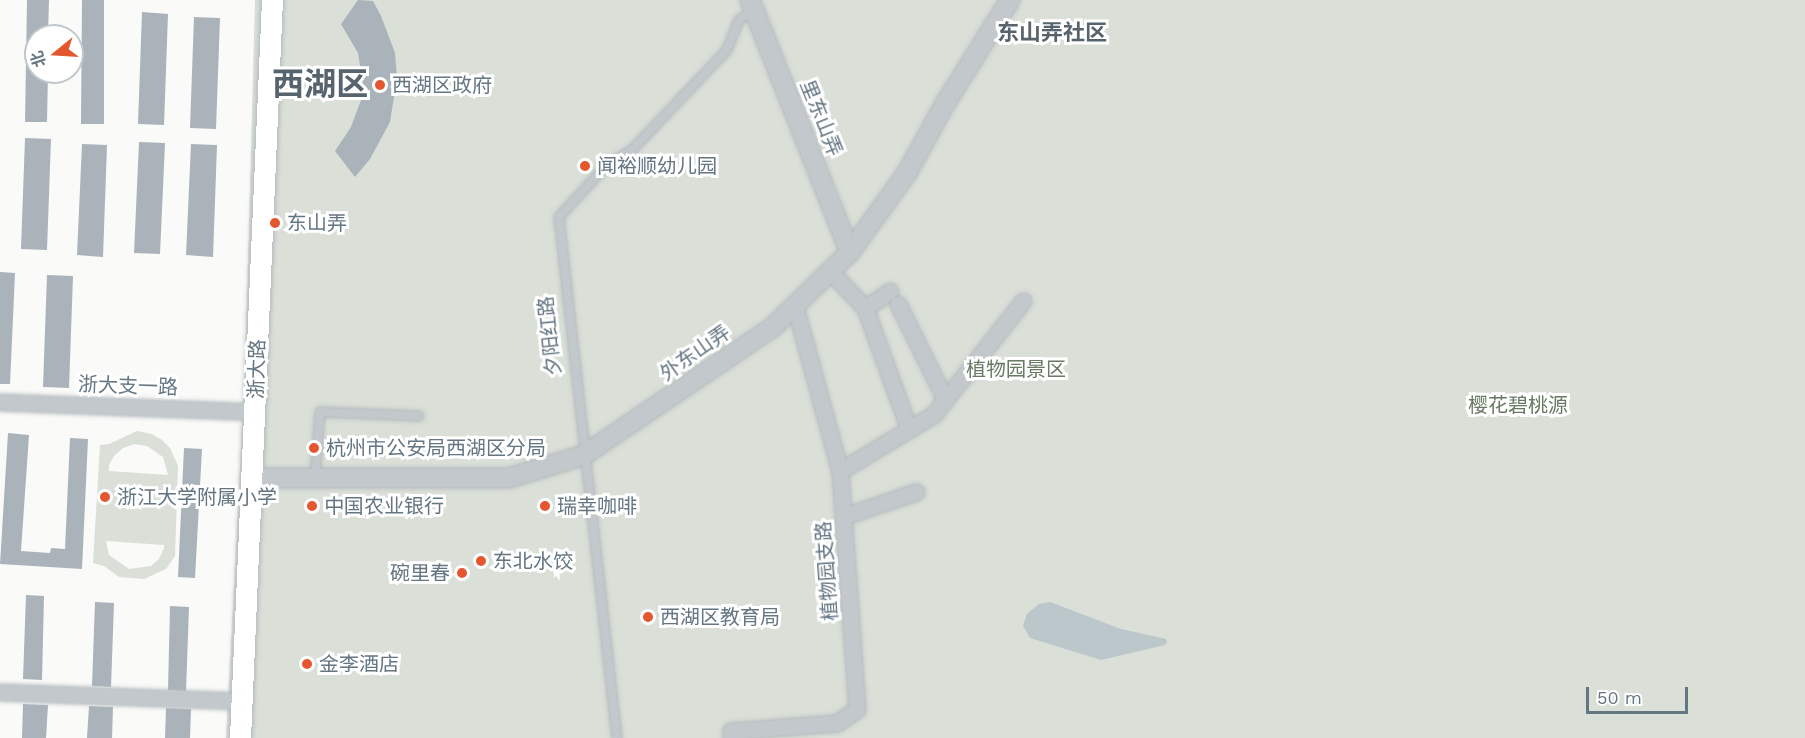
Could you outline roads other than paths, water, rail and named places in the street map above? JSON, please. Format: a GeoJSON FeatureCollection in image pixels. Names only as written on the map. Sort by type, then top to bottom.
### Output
{"type":"FeatureCollection","features":[{"type":"Feature","properties":{"kind":"main road","name":"浙大路"},"geometry":{"type":"LineString","coordinates":[[240,738],[272,0]]}},
{"type":"Feature","properties":{"kind":"street","name":"外东山弄"},"geometry":{"type":"LineString","coordinates":[[252,478],[509,478],[584,455],[773,327],[850,252],[907,173],[945,104],[1010,0]]}},
{"type":"Feature","properties":{"kind":"street","name":"里东山弄"},"geometry":{"type":"LineString","coordinates":[[752,5],[850,252]]}},
{"type":"Feature","properties":{"kind":"street"},"geometry":{"type":"LineString","coordinates":[[830,271],[865,308],[909,429]]}},
{"type":"Feature","properties":{"kind":"street"},"geometry":{"type":"LineString","coordinates":[[865,308],[894,298],[945,399]]}},
{"type":"Feature","properties":{"kind":"street"},"geometry":{"type":"LineString","coordinates":[[840,471],[934,414],[1023,301]]}},
{"type":"Feature","properties":{"kind":"street","name":"植物园支路"},"geometry":{"type":"LineString","coordinates":[[731,735],[837,723],[857,709],[840,471],[795,306]]}},
{"type":"Feature","properties":{"kind":"street","name":"浙大支一路"},"geometry":{"type":"LineString","coordinates":[[0,402],[255,412]]}},
{"type":"Feature","properties":{"kind":"street"},"geometry":{"type":"LineString","coordinates":[[845,516],[916,492]]}},
{"type":"Feature","properties":{"kind":"street"},"geometry":{"type":"LineString","coordinates":[[0,693],[242,701]]}},
{"type":"Feature","properties":{"kind":"lane","name":"夕阳红路"},"geometry":{"type":"LineString","coordinates":[[617,738],[559,217],[606,166],[632,150],[727,50],[739,20],[752,5]]}},
{"type":"Feature","properties":{"kind":"lane"},"geometry":{"type":"LineString","coordinates":[[314,478],[320,412],[419,416]]}},
{"type":"Feature","properties":{"kind":"place","name":"西湖区政府"},"geometry":{"type":"Point","coordinates":[380,85]}},
{"type":"Feature","properties":{"kind":"place","name":"闻裕顺幼儿园"},"geometry":{"type":"Point","coordinates":[585,166]}},
{"type":"Feature","properties":{"kind":"place","name":"东山弄"},"geometry":{"type":"Point","coordinates":[275,223]}},
{"type":"Feature","properties":{"kind":"place","name":"杭州市公安局西湖区分局"},"geometry":{"type":"Point","coordinates":[314,448]}},
{"type":"Feature","properties":{"kind":"place","name":"浙江大学附属小学"},"geometry":{"type":"Point","coordinates":[105,497]}},
{"type":"Feature","properties":{"kind":"place","name":"中国农业银行"},"geometry":{"type":"Point","coordinates":[312,506]}},
{"type":"Feature","properties":{"kind":"place","name":"瑞幸咖啡"},"geometry":{"type":"Point","coordinates":[545,506]}},
{"type":"Feature","properties":{"kind":"place","name":"东北水饺"},"geometry":{"type":"Point","coordinates":[481,561]}},
{"type":"Feature","properties":{"kind":"place","name":"碗里春"},"geometry":{"type":"Point","coordinates":[462,573]}},
{"type":"Feature","properties":{"kind":"place","name":"西湖区教育局"},"geometry":{"type":"Point","coordinates":[648,617]}},
{"type":"Feature","properties":{"kind":"place","name":"金李酒店"},"geometry":{"type":"Point","coordinates":[307,664]}},
{"type":"Feature","properties":{"kind":"district","name":"东山弄社区"},"geometry":{"type":"Point","coordinates":[1052,33]}},
{"type":"Feature","properties":{"kind":"district","name":"西湖区"},"geometry":{"type":"Point","coordinates":[320,84]}},
{"type":"Feature","properties":{"kind":"park label","name":"植物园景区"},"geometry":{"type":"Point","coordinates":[1016,369]}},
{"type":"Feature","properties":{"kind":"park label","name":"樱花碧桃源"},"geometry":{"type":"Point","coordinates":[1518,405]}}]}
